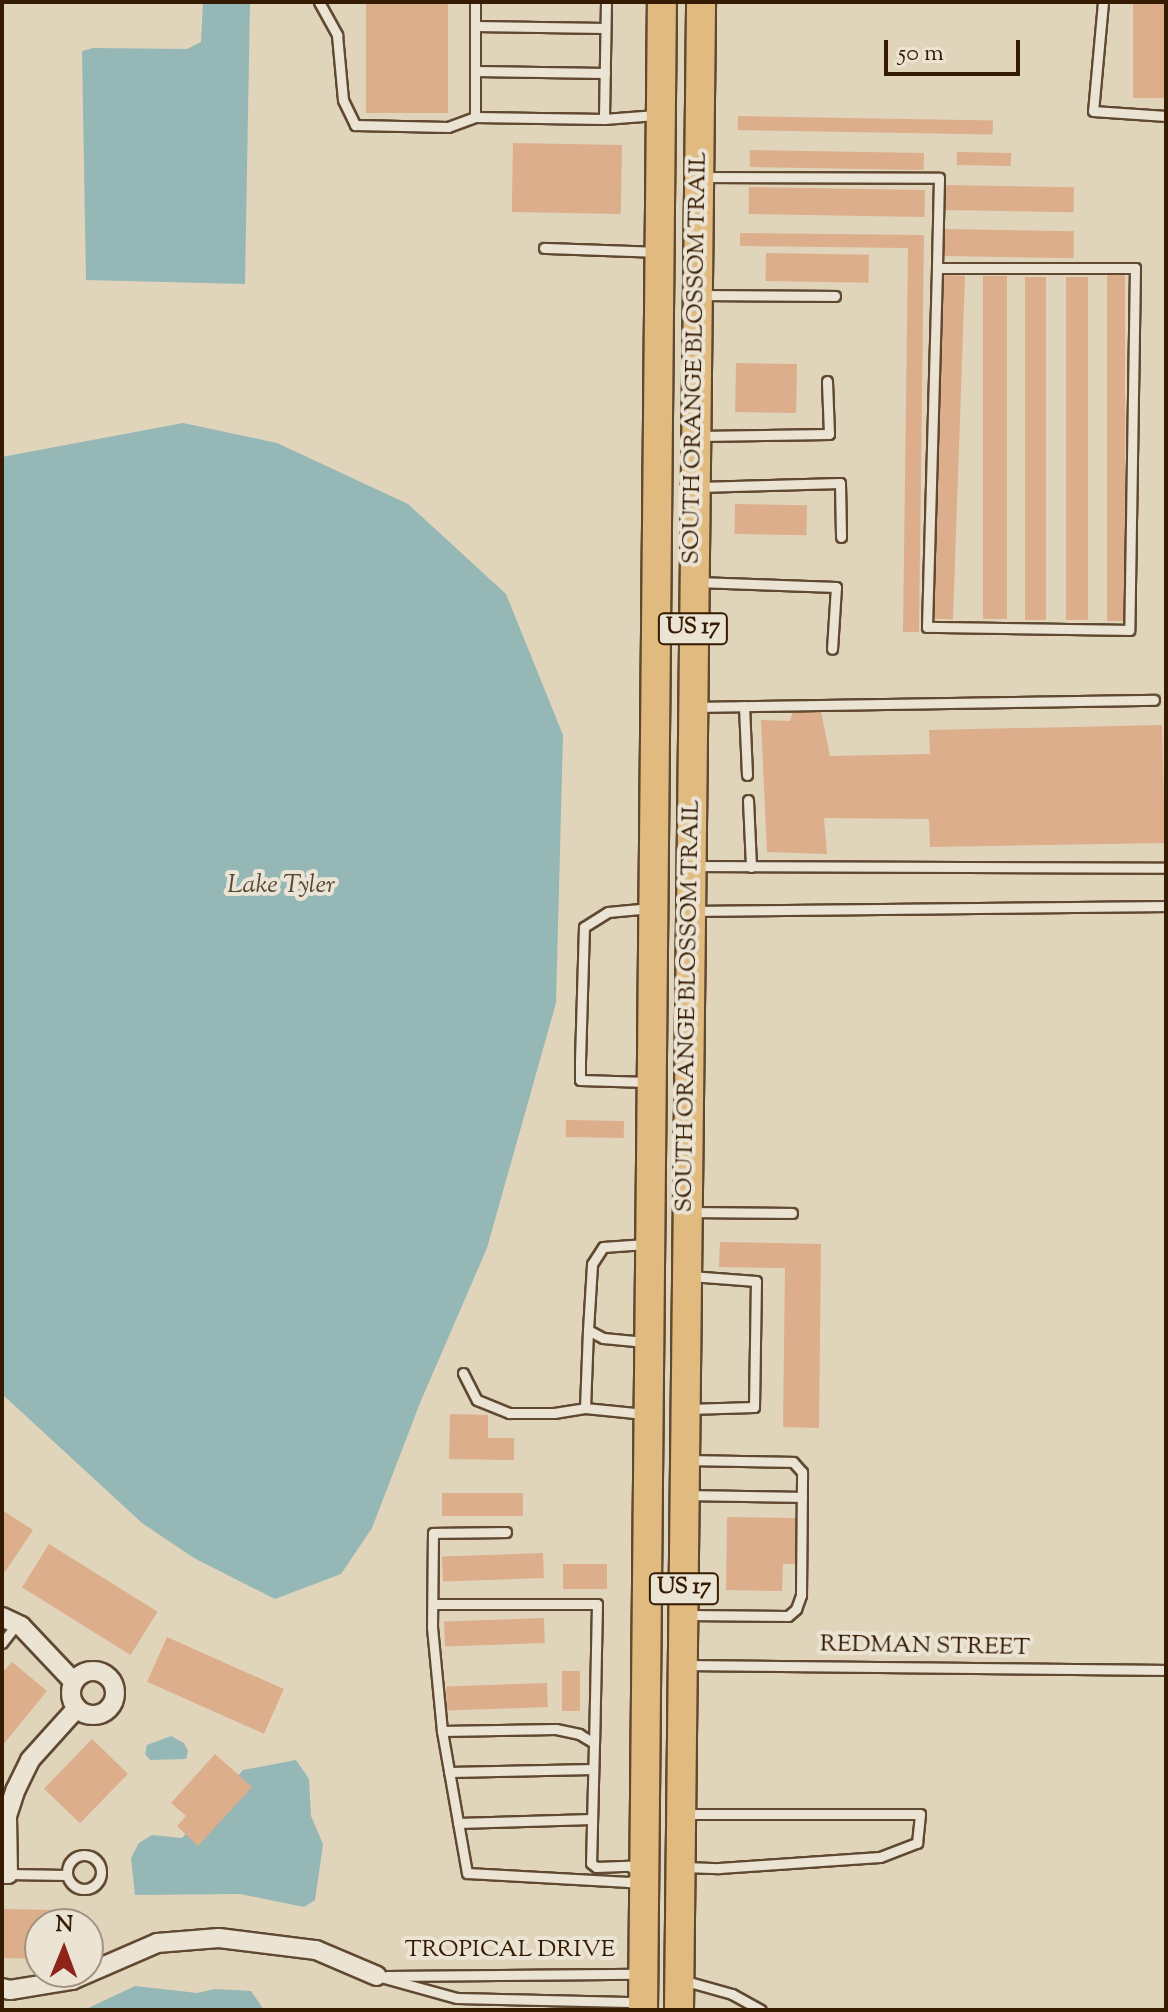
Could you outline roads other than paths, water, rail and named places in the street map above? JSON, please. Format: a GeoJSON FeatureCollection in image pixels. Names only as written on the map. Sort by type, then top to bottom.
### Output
{"type":"FeatureCollection","features":[{"type":"Feature","properties":{"kind":"main road","name":"SOUTH ORANGE BLOSSOM TRAIL"},"geometry":{"type":"LineString","coordinates":[[643,1996],[662,2]]}},
{"type":"Feature","properties":{"kind":"main road","name":"SOUTH ORANGE BLOSSOM TRAIL"},"geometry":{"type":"LineString","coordinates":[[679,2010],[701,2]]}},
{"type":"Feature","properties":{"kind":"main road"},"geometry":{"type":"LineString","coordinates":[[654,792],[665,835],[674,853],[691,866]]}},
{"type":"Feature","properties":{"kind":"main road"},"geometry":{"type":"LineString","coordinates":[[653,908],[668,917],[679,937],[689,984]]}},
{"type":"Feature","properties":{"kind":"main road"},"geometry":{"type":"LineString","coordinates":[[646,1596],[657,1633],[667,1651],[684,1665]]}},
{"type":"Feature","properties":{"kind":"main road"},"geometry":{"type":"LineString","coordinates":[[643,1996],[660,1986],[673,2010]]}},
{"type":"Feature","properties":{"kind":"street"},"geometry":{"type":"LineString","coordinates":[[9,1621],[74,1682]]}},
{"type":"Feature","properties":{"kind":"street"},"geometry":{"type":"LineString","coordinates":[[97,1671],[111,1678],[116,1689],[112,1704],[99,1714],[77,1708],[71,1697],[74,1682],[82,1674],[97,1671]]}},
{"type":"Feature","properties":{"kind":"street"},"geometry":{"type":"LineString","coordinates":[[5,1874],[7,1816],[16,1789],[30,1760],[77,1708]]}},
{"type":"Feature","properties":{"kind":"street","name":"TROPICAL DRIVE"},"geometry":{"type":"LineString","coordinates":[[2,1988],[10,1990],[72,1980],[157,1943],[219,1938],[316,1950],[377,1976]]}},
{"type":"Feature","properties":{"kind":"lane"},"geometry":{"type":"LineString","coordinates":[[319,2],[337,35],[343,100],[355,125],[448,127],[475,117],[604,119],[661,115]]}},
{"type":"Feature","properties":{"kind":"lane"},"geometry":{"type":"LineString","coordinates":[[475,2],[475,117]]}},
{"type":"Feature","properties":{"kind":"lane"},"geometry":{"type":"LineString","coordinates":[[604,119],[606,2]]}},
{"type":"Feature","properties":{"kind":"lane"},"geometry":{"type":"LineString","coordinates":[[1103,2],[1093,111],[1166,116]]}},
{"type":"Feature","properties":{"kind":"lane"},"geometry":{"type":"LineString","coordinates":[[475,26],[605,28]]}},
{"type":"Feature","properties":{"kind":"lane"},"geometry":{"type":"LineString","coordinates":[[475,71],[605,73]]}},
{"type":"Feature","properties":{"kind":"lane"},"geometry":{"type":"LineString","coordinates":[[699,177],[939,178],[927,627],[1129,630],[1135,268],[937,268]]}},
{"type":"Feature","properties":{"kind":"lane"},"geometry":{"type":"LineString","coordinates":[[544,248],[659,252]]}},
{"type":"Feature","properties":{"kind":"lane"},"geometry":{"type":"LineString","coordinates":[[697,295],[835,296]]}},
{"type":"Feature","properties":{"kind":"lane"},"geometry":{"type":"LineString","coordinates":[[696,436],[829,434],[827,381]]}},
{"type":"Feature","properties":{"kind":"lane"},"geometry":{"type":"LineString","coordinates":[[695,487],[840,483],[841,537]]}},
{"type":"Feature","properties":{"kind":"lane"},"geometry":{"type":"LineString","coordinates":[[694,581],[836,587],[832,649]]}},
{"type":"Feature","properties":{"kind":"lane"},"geometry":{"type":"LineString","coordinates":[[692,707],[1154,700]]}},
{"type":"Feature","properties":{"kind":"lane"},"geometry":{"type":"LineString","coordinates":[[744,706],[747,775]]}},
{"type":"Feature","properties":{"kind":"lane"},"geometry":{"type":"LineString","coordinates":[[748,800],[751,867]]}},
{"type":"Feature","properties":{"kind":"lane"},"geometry":{"type":"LineString","coordinates":[[691,866],[1166,868]]}},
{"type":"Feature","properties":{"kind":"lane"},"geometry":{"type":"LineString","coordinates":[[690,911],[1166,906]]}},
{"type":"Feature","properties":{"kind":"lane"},"geometry":{"type":"LineString","coordinates":[[651,1083],[580,1080],[584,927],[608,912],[653,908]]}},
{"type":"Feature","properties":{"kind":"lane"},"geometry":{"type":"LineString","coordinates":[[687,1212],[792,1213]]}},
{"type":"Feature","properties":{"kind":"lane"},"geometry":{"type":"LineString","coordinates":[[585,1408],[592,1264],[603,1247],[650,1243]]}},
{"type":"Feature","properties":{"kind":"lane"},"geometry":{"type":"LineString","coordinates":[[686,1409],[754,1407],[756,1281],[687,1275]]}},
{"type":"Feature","properties":{"kind":"lane"},"geometry":{"type":"LineString","coordinates":[[588,1330],[603,1338],[649,1342]]}},
{"type":"Feature","properties":{"kind":"lane"},"geometry":{"type":"LineString","coordinates":[[463,1373],[477,1400],[509,1413],[554,1413],[585,1408],[648,1415]]}},
{"type":"Feature","properties":{"kind":"lane"},"geometry":{"type":"LineString","coordinates":[[684,1615],[788,1616],[796,1609],[801,1595],[802,1497],[802,1472],[793,1462],[685,1460]]}},
{"type":"Feature","properties":{"kind":"lane"},"geometry":{"type":"LineString","coordinates":[[685,1495],[802,1497]]}},
{"type":"Feature","properties":{"kind":"lane"},"geometry":{"type":"LineString","coordinates":[[506,1532],[433,1533],[433,1604],[442,1731],[467,1873],[629,1882],[644,1875]]}},
{"type":"Feature","properties":{"kind":"lane"},"geometry":{"type":"LineString","coordinates":[[433,1604],[597,1604],[591,1863],[596,1867],[629,1866],[644,1875]]}},
{"type":"Feature","properties":{"kind":"lane"},"geometry":{"type":"LineString","coordinates":[[2,1643],[9,1621]]}},
{"type":"Feature","properties":{"kind":"lane","name":"REDMAN STREET"},"geometry":{"type":"LineString","coordinates":[[684,1665],[1166,1670]]}},
{"type":"Feature","properties":{"kind":"lane"},"geometry":{"type":"LineString","coordinates":[[442,1731],[556,1729],[579,1734],[594,1743]]}},
{"type":"Feature","properties":{"kind":"lane"},"geometry":{"type":"LineString","coordinates":[[449,1772],[593,1769]]}},
{"type":"Feature","properties":{"kind":"lane"},"geometry":{"type":"LineString","coordinates":[[680,1867],[719,1868],[880,1857],[917,1843],[920,1814],[681,1814]]}},
{"type":"Feature","properties":{"kind":"lane"},"geometry":{"type":"LineString","coordinates":[[458,1823],[592,1819]]}},
{"type":"Feature","properties":{"kind":"lane"},"geometry":{"type":"LineString","coordinates":[[5,1874],[67,1875]]}},
{"type":"Feature","properties":{"kind":"lane","name":"TROPICAL DRIVE"},"geometry":{"type":"LineString","coordinates":[[377,1976],[643,1996]]}},
{"type":"Feature","properties":{"kind":"lane","name":"TROPICAL DRIVE"},"geometry":{"type":"LineString","coordinates":[[377,1976],[457,1998],[643,1996]]}},
{"type":"Feature","properties":{"kind":"lane"},"geometry":{"type":"LineString","coordinates":[[679,1979],[732,1994],[761,2010]]}},
{"type":"Feature","properties":{"kind":"water"},"geometry":{"type":"Polygon","coordinates":[[[203,2],[250,2],[245,284],[86,280],[82,51],[93,48],[187,49],[201,42],[203,2]]]}},
{"type":"Feature","properties":{"kind":"water","name":"Lake Tyler"},"geometry":{"type":"Polygon","coordinates":[[[183,423],[277,443],[408,504],[506,594],[563,735],[556,1003],[487,1248],[420,1403],[372,1528],[341,1574],[275,1599],[194,1558],[142,1523],[2,1394],[2,457],[183,423]]]}},
{"type":"Feature","properties":{"kind":"water"},"geometry":{"type":"Polygon","coordinates":[[[171,1736],[184,1743],[188,1751],[186,1759],[150,1760],[145,1754],[147,1745],[171,1736]]]}},
{"type":"Feature","properties":{"kind":"water"},"geometry":{"type":"Polygon","coordinates":[[[296,1760],[309,1779],[311,1816],[323,1844],[315,1900],[304,1907],[240,1894],[135,1895],[131,1858],[139,1843],[152,1835],[182,1838],[243,1770],[296,1760]]]}},
{"type":"Feature","properties":{"kind":"water"},"geometry":{"type":"Polygon","coordinates":[[[135,1986],[197,1993],[215,1989],[251,1991],[264,2010],[84,2010],[135,1986]]]}}]}
